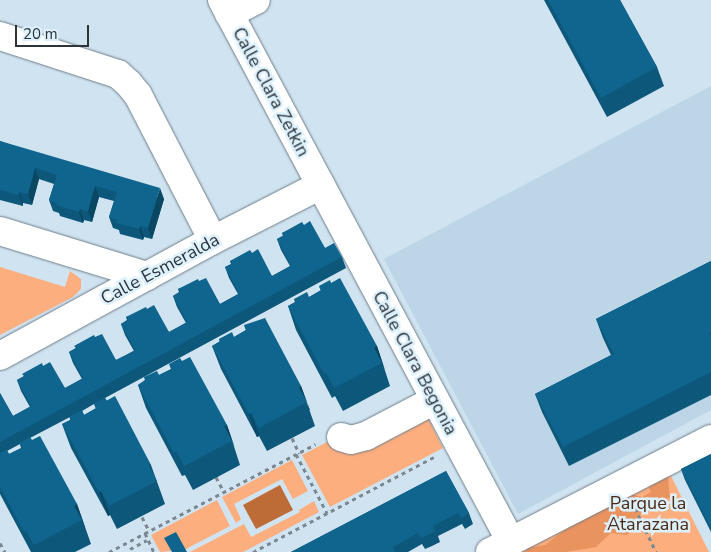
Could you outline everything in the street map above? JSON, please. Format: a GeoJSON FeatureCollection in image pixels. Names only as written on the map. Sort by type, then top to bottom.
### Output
{"type":"FeatureCollection","features":[{"type":"Feature","properties":{"kind":"street"},"geometry":{"type":"LineString","coordinates":[[226,7],[256,0]]}},
{"type":"Feature","properties":{"kind":"street","name":"Calle Clara Zetkin"},"geometry":{"type":"LineString","coordinates":[[226,7],[321,185]]}},
{"type":"Feature","properties":{"kind":"street"},"geometry":{"type":"LineString","coordinates":[[0,36],[118,74],[130,84],[138,95],[213,240]]}},
{"type":"Feature","properties":{"kind":"street","name":"Calle Esmeralda"},"geometry":{"type":"LineString","coordinates":[[0,356],[213,240],[321,185]]}},
{"type":"Feature","properties":{"kind":"street","name":"Calle Clara Begonia"},"geometry":{"type":"LineString","coordinates":[[321,185],[458,444],[500,547]]}},
{"type":"Feature","properties":{"kind":"street"},"geometry":{"type":"LineString","coordinates":[[0,232],[147,276]]}},
{"type":"Feature","properties":{"kind":"street"},"geometry":{"type":"LineString","coordinates":[[333,438],[352,440],[366,436],[435,400]]}},
{"type":"Feature","properties":{"kind":"street"},"geometry":{"type":"LineString","coordinates":[[500,547],[711,439]]}},
{"type":"Feature","properties":{"kind":"path"},"geometry":{"type":"LineString","coordinates":[[292,438],[297,453],[327,513]]}},
{"type":"Feature","properties":{"kind":"path"},"geometry":{"type":"LineString","coordinates":[[109,552],[297,453],[333,438]]}},
{"type":"Feature","properties":{"kind":"path"},"geometry":{"type":"LineString","coordinates":[[253,552],[458,444]]}},
{"type":"Feature","properties":{"kind":"path"},"geometry":{"type":"LineString","coordinates":[[216,477],[224,492]]}},
{"type":"Feature","properties":{"kind":"path"},"geometry":{"type":"LineString","coordinates":[[623,484],[656,552]]}},
{"type":"Feature","properties":{"kind":"path"},"geometry":{"type":"LineString","coordinates":[[142,517],[150,531]]}},
{"type":"Feature","properties":{"kind":"path"},"geometry":{"type":"LineString","coordinates":[[144,533],[154,552]]}},
{"type":"Feature","properties":{"kind":"path"},"geometry":{"type":"LineString","coordinates":[[130,549],[148,540]]}},
{"type":"Feature","properties":{"kind":"path"},"geometry":{"type":"LineString","coordinates":[[0,543],[5,552]]}},
{"type":"Feature","properties":{"kind":"shaded area"},"geometry":{"type":"Polygon","coordinates":[[[711,86],[711,410],[518,514],[384,259],[711,86]]]}},
{"type":"Feature","properties":{"kind":"shaded area"},"geometry":{"type":"Polygon","coordinates":[[[663,476],[668,477],[670,498],[647,502],[638,523],[627,535],[611,533],[596,547],[566,552],[524,552],[529,548],[545,545],[583,516],[623,492],[642,497],[651,492],[648,486],[663,476]]]}},
{"type":"Feature","properties":{"kind":"shaded area"},"geometry":{"type":"Polygon","coordinates":[[[280,485],[293,510],[256,529],[243,505],[280,485]]]}},
{"type":"Feature","properties":{"kind":"green space"},"geometry":{"type":"Polygon","coordinates":[[[0,267],[65,287],[70,271],[81,279],[81,289],[73,297],[0,335],[0,267]]]}},
{"type":"Feature","properties":{"kind":"green space"},"geometry":{"type":"Polygon","coordinates":[[[427,416],[443,448],[330,507],[302,455],[329,441],[427,416]]]}},
{"type":"Feature","properties":{"kind":"green space"},"geometry":{"type":"Polygon","coordinates":[[[292,460],[308,491],[293,499],[282,479],[234,504],[241,519],[236,523],[222,497],[292,460]]]}},
{"type":"Feature","properties":{"kind":"green space","name":"Parque la Atarazana"},"geometry":{"type":"Polygon","coordinates":[[[664,462],[709,552],[490,552],[664,462]]]}},
{"type":"Feature","properties":{"kind":"green space"},"geometry":{"type":"Polygon","coordinates":[[[217,500],[230,526],[184,550],[160,552],[151,535],[217,500]]]}},
{"type":"Feature","properties":{"kind":"green space"},"geometry":{"type":"Polygon","coordinates":[[[314,501],[319,512],[243,552],[190,552],[244,524],[251,537],[300,512],[299,510],[314,501]]]}},
{"type":"Feature","properties":{"kind":"building"},"geometry":{"type":"Polygon","coordinates":[[[548,0],[620,0],[657,67],[601,98],[548,0]]]}},
{"type":"Feature","properties":{"kind":"building"},"geometry":{"type":"Polygon","coordinates":[[[0,141],[160,188],[148,228],[140,226],[139,229],[116,223],[117,220],[109,217],[117,192],[95,186],[88,211],[80,209],[79,212],[56,205],[57,203],[49,200],[57,175],[35,168],[28,194],[19,192],[19,195],[0,190],[0,141]]]}},
{"type":"Feature","properties":{"kind":"building"},"geometry":{"type":"Polygon","coordinates":[[[310,221],[325,248],[334,243],[342,257],[0,442],[0,393],[13,416],[31,406],[17,380],[24,376],[22,374],[42,363],[43,366],[50,362],[65,388],[83,378],[69,352],[76,348],[74,346],[94,335],[95,337],[102,334],[116,360],[126,355],[135,350],[121,324],[128,320],[126,317],[154,305],[169,332],[187,322],[173,296],[180,292],[178,289],[198,279],[199,281],[206,278],[220,304],[239,294],[225,267],[232,264],[230,261],[250,250],[252,253],[258,249],[272,276],[291,266],[277,239],[284,235],[282,233],[302,222],[304,225],[310,221]]]}},
{"type":"Feature","properties":{"kind":"building"},"geometry":{"type":"Polygon","coordinates":[[[711,261],[711,332],[709,333],[711,337],[711,372],[563,447],[535,394],[614,354],[596,319],[711,261]]]}},
{"type":"Feature","properties":{"kind":"building"},"geometry":{"type":"Polygon","coordinates":[[[340,278],[377,346],[374,348],[382,363],[334,388],[326,373],[324,374],[288,306],[296,302],[294,299],[307,292],[309,297],[321,290],[319,286],[330,280],[331,283],[340,278]]]}},
{"type":"Feature","properties":{"kind":"building"},"geometry":{"type":"Polygon","coordinates":[[[265,318],[301,386],[299,388],[307,402],[259,428],[251,413],[249,414],[212,346],[220,341],[219,339],[232,332],[234,337],[246,330],[244,325],[265,318]]]}},
{"type":"Feature","properties":{"kind":"building"},"geometry":{"type":"Polygon","coordinates":[[[190,357],[227,425],[224,426],[232,441],[184,466],[176,451],[174,453],[138,385],[146,380],[144,377],[157,371],[159,375],[172,369],[169,364],[180,358],[182,361],[190,357]]]}},
{"type":"Feature","properties":{"kind":"building"},"geometry":{"type":"Polygon","coordinates":[[[115,396],[151,465],[149,466],[157,481],[109,506],[101,491],[99,492],[62,424],[71,420],[69,417],[82,410],[84,415],[96,408],[94,403],[105,398],[106,401],[115,396]]]}},
{"type":"Feature","properties":{"kind":"building"},"geometry":{"type":"Polygon","coordinates":[[[40,436],[77,504],[74,506],[82,520],[34,545],[26,531],[24,532],[0,487],[0,453],[7,450],[9,454],[22,448],[19,443],[30,437],[32,440],[40,436]]]}},
{"type":"Feature","properties":{"kind":"building"},"geometry":{"type":"Polygon","coordinates":[[[711,454],[711,529],[681,469],[711,454]]]}},
{"type":"Feature","properties":{"kind":"building"},"geometry":{"type":"Polygon","coordinates":[[[446,471],[469,513],[461,518],[458,513],[433,526],[435,531],[421,538],[418,533],[393,547],[395,552],[291,552],[446,471]]]}},
{"type":"Feature","properties":{"kind":"building"},"geometry":{"type":"Polygon","coordinates":[[[176,532],[187,552],[172,552],[164,538],[176,532]]]}}]}
